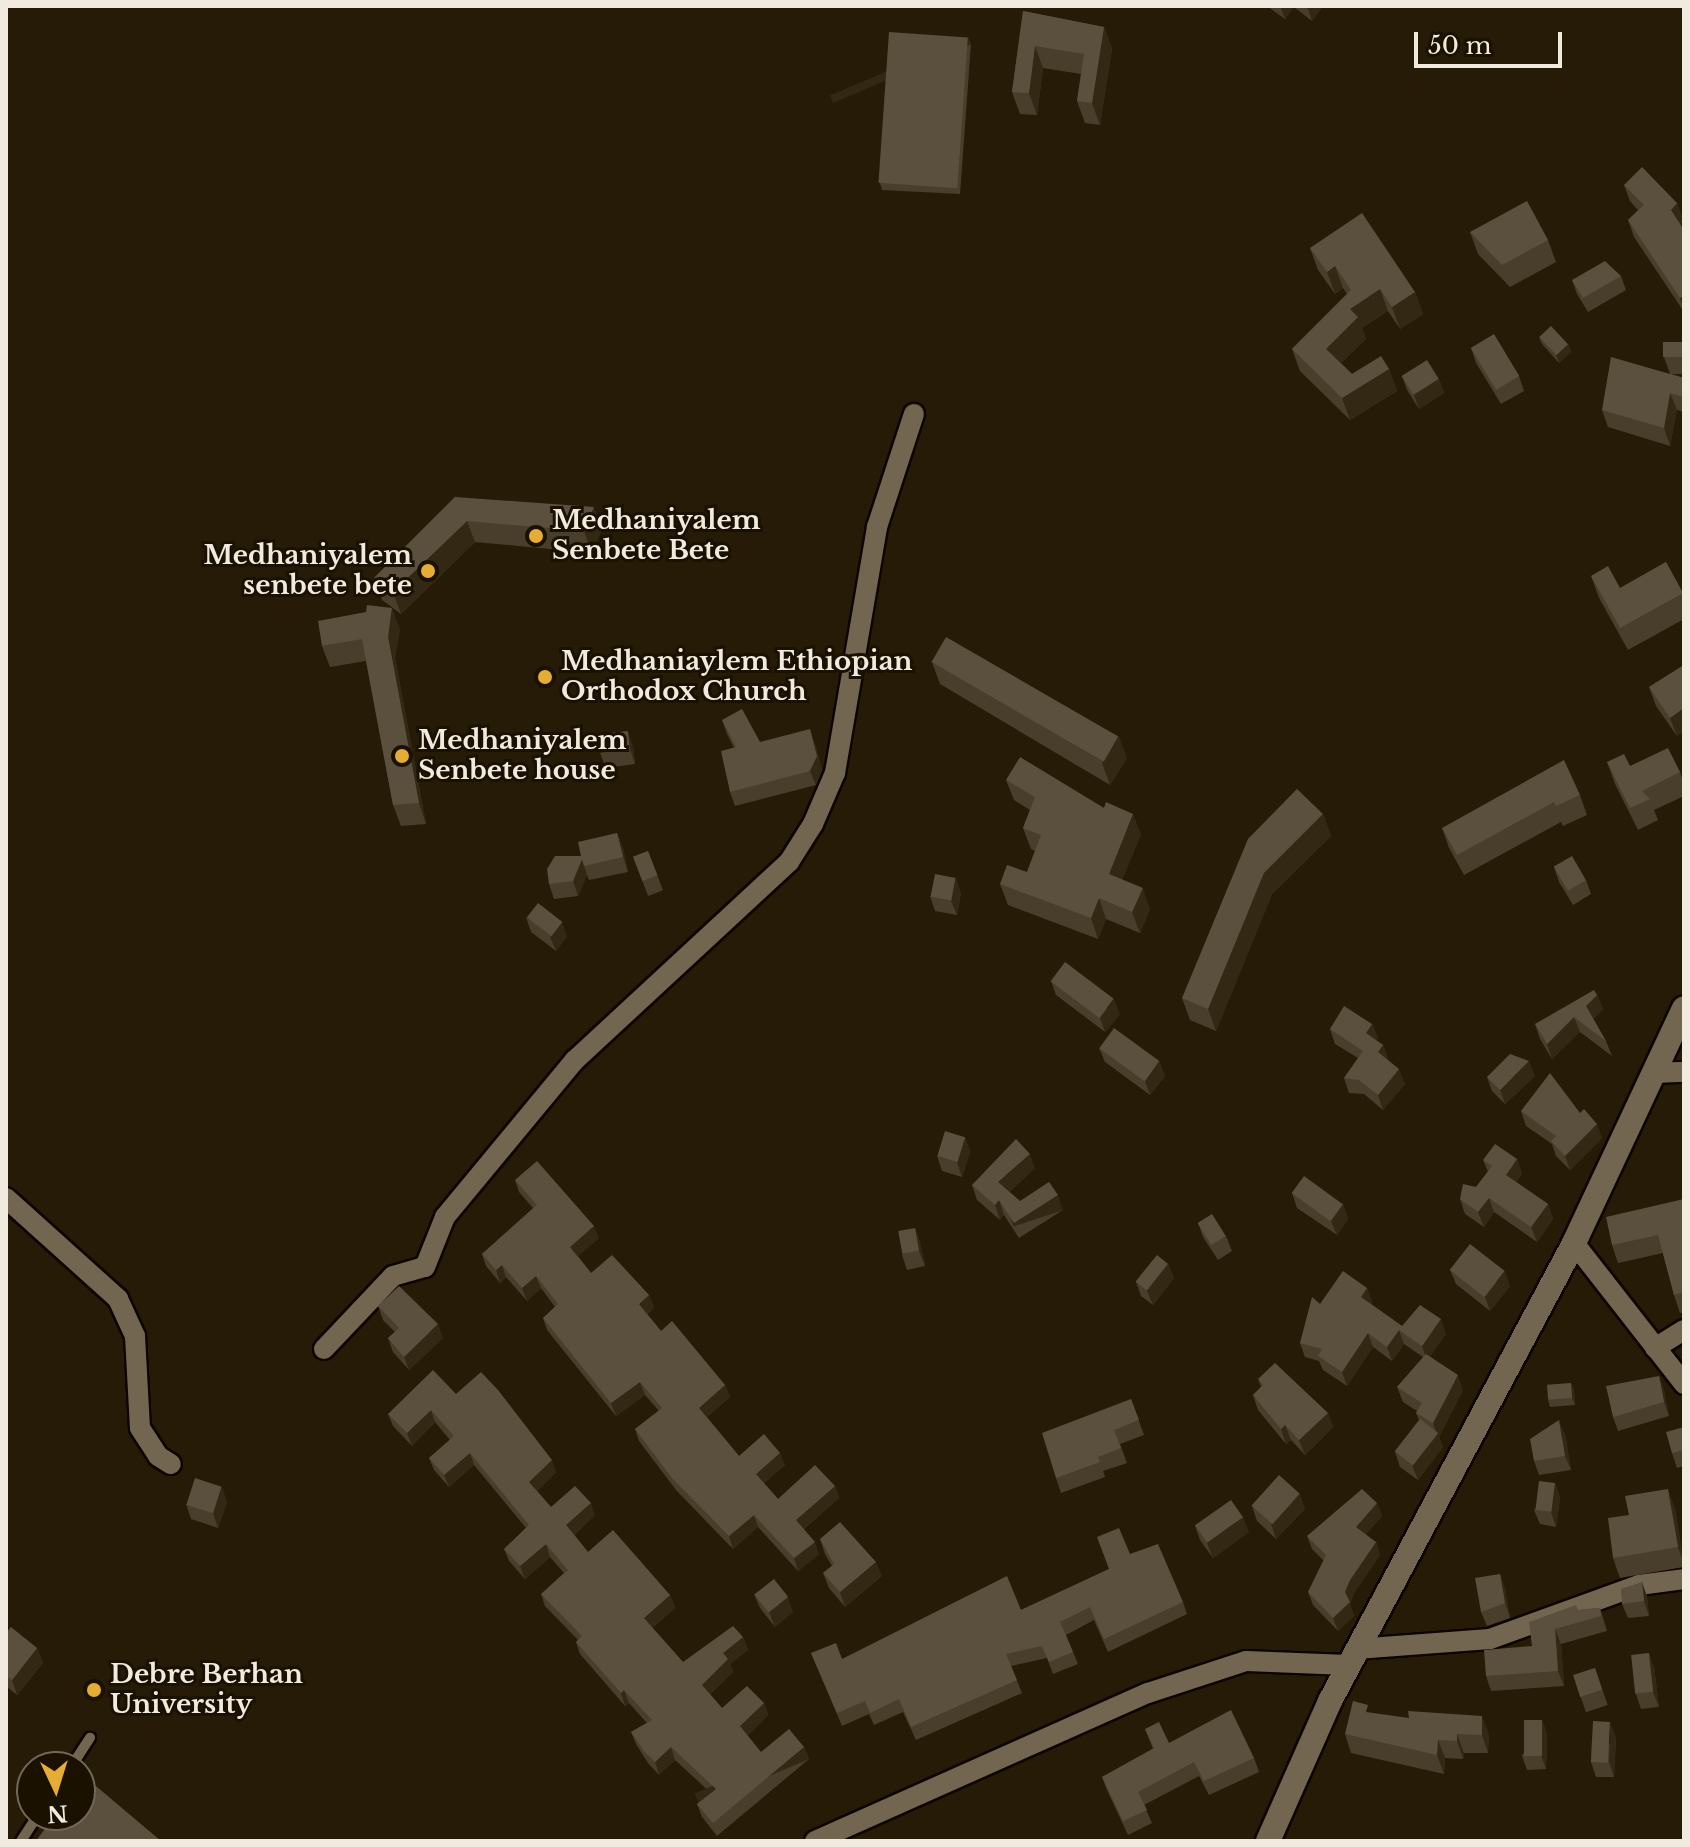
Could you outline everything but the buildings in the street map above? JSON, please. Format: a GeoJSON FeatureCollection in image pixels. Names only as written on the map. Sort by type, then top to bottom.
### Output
{"type":"FeatureCollection","features":[{"type":"Feature","properties":{"kind":"street"},"geometry":{"type":"LineString","coordinates":[[324,1349],[393,1276],[425,1267],[445,1217],[575,1060],[789,862],[813,824],[835,773],[877,527],[914,414]]}},
{"type":"Feature","properties":{"kind":"street"},"geometry":{"type":"LineString","coordinates":[[1268,1841],[1352,1657],[1574,1243],[1684,1008]]}},
{"type":"Feature","properties":{"kind":"street"},"geometry":{"type":"LineString","coordinates":[[1654,1073],[1684,1072]]}},
{"type":"Feature","properties":{"kind":"street"},"geometry":{"type":"LineString","coordinates":[[6,1198],[118,1299],[135,1336],[140,1428],[158,1456],[171,1464]]}},
{"type":"Feature","properties":{"kind":"street"},"geometry":{"type":"LineString","coordinates":[[1574,1243],[1684,1384]]}},
{"type":"Feature","properties":{"kind":"street"},"geometry":{"type":"LineString","coordinates":[[1655,1348],[1684,1330]]}},
{"type":"Feature","properties":{"kind":"street"},"geometry":{"type":"LineString","coordinates":[[815,1841],[1148,1693],[1232,1665],[1246,1661],[1352,1657],[1490,1639],[1639,1585],[1684,1579]]}},
{"type":"Feature","properties":{"kind":"lane"},"geometry":{"type":"LineString","coordinates":[[81,1751],[90,1738]]}},
{"type":"Feature","properties":{"kind":"place","name":"Medhaniyalem Senbete Bete"},"geometry":{"type":"Point","coordinates":[536,536]}},
{"type":"Feature","properties":{"kind":"place","name":"Medhaniyalem senbete bete"},"geometry":{"type":"Point","coordinates":[428,571]}},
{"type":"Feature","properties":{"kind":"place","name":"Medhaniaylem Ethiopian Orthodox Church"},"geometry":{"type":"Point","coordinates":[545,677]}},
{"type":"Feature","properties":{"kind":"place","name":"Medhaniyalem Senbete house"},"geometry":{"type":"Point","coordinates":[402,756]}},
{"type":"Feature","properties":{"kind":"place","name":"Debre Berhan University"},"geometry":{"type":"Point","coordinates":[94,1690]}}]}
